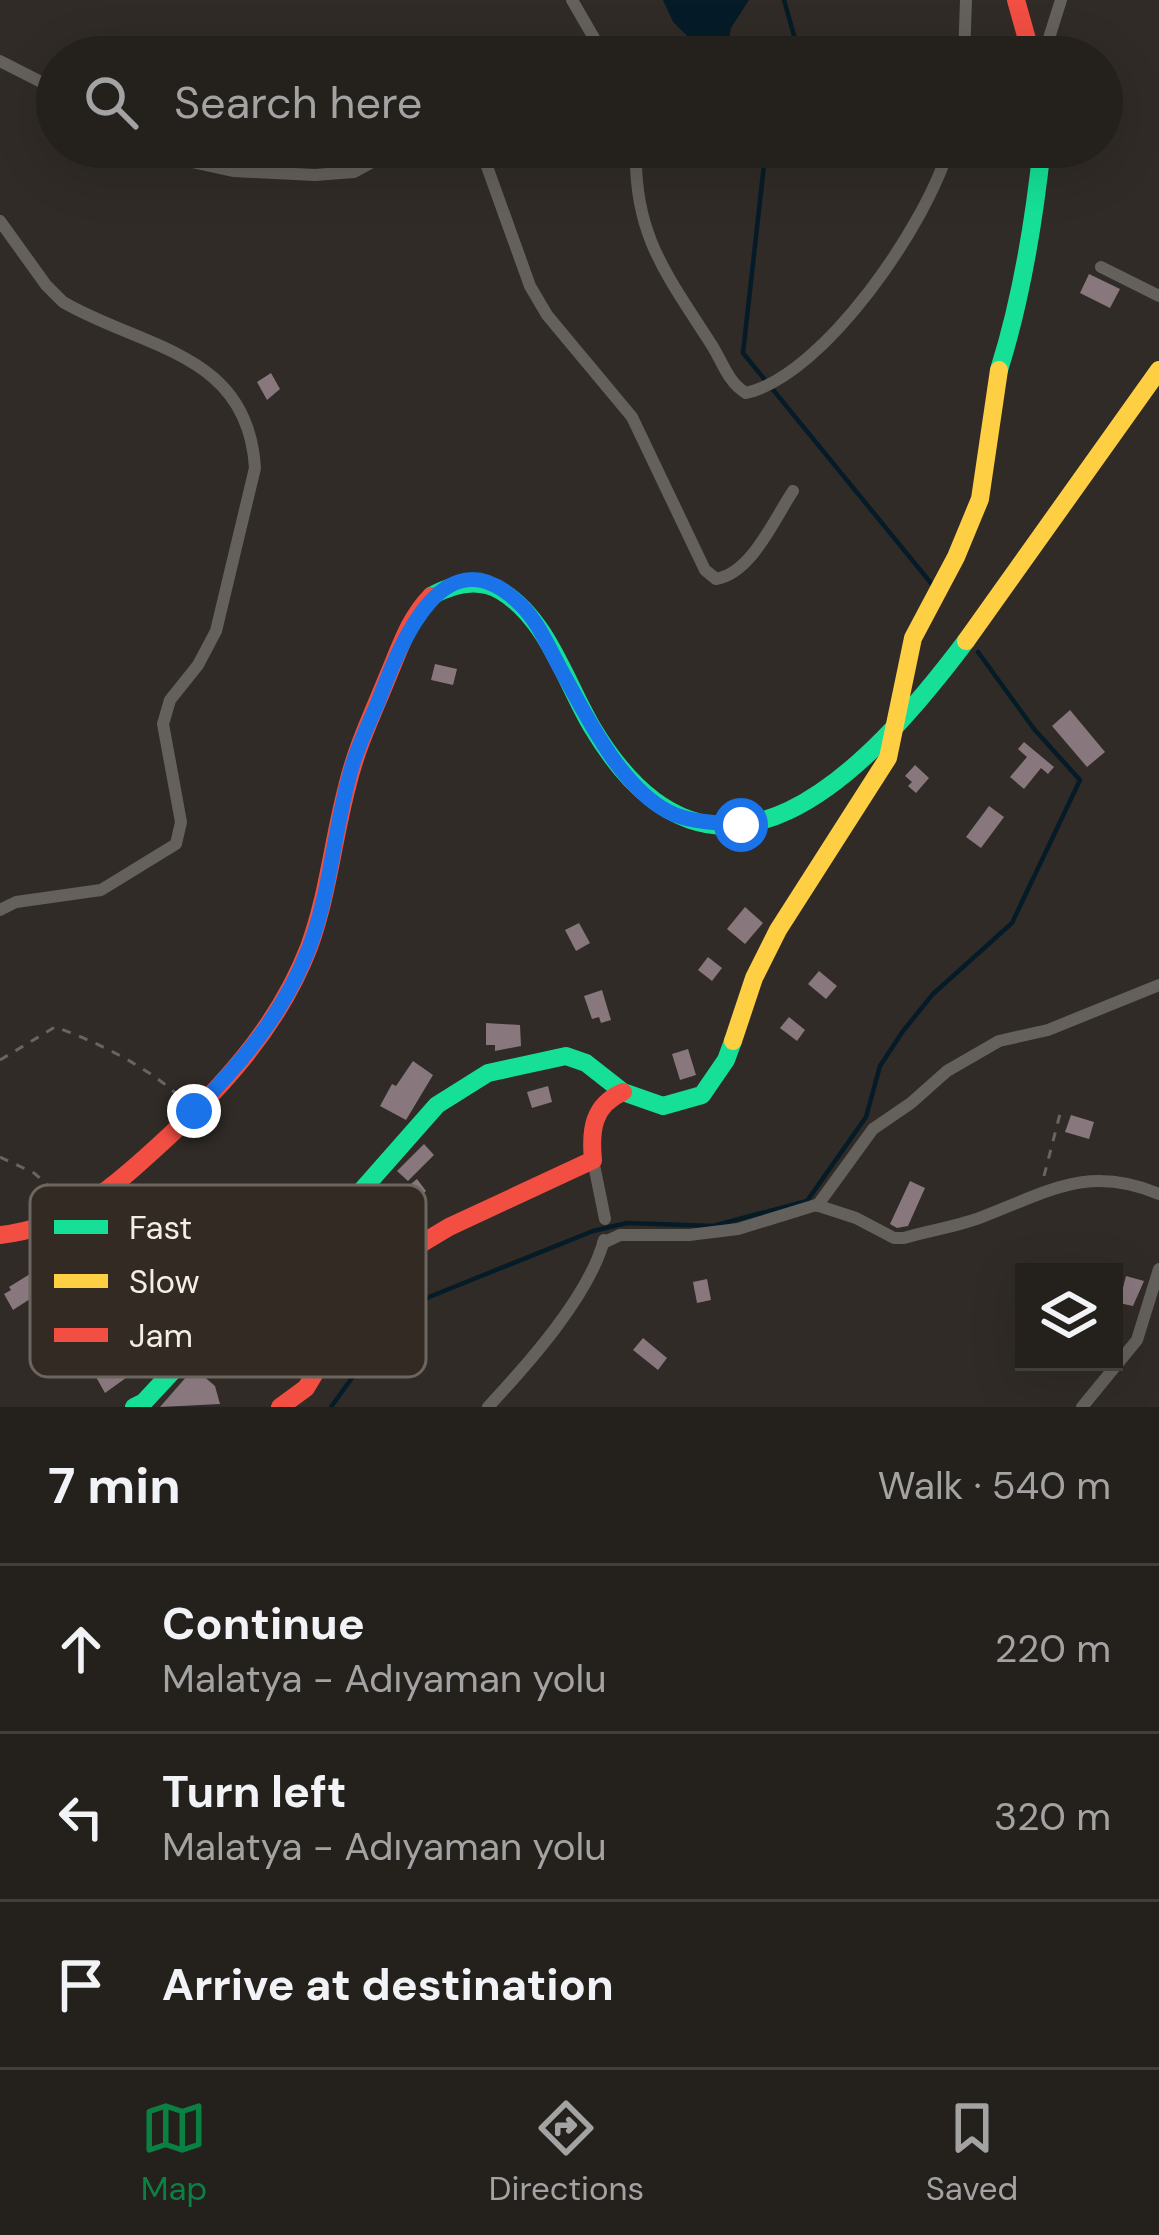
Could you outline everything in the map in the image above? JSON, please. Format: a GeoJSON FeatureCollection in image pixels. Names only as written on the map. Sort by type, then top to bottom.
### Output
{"type":"FeatureCollection","features":[{"type":"Feature","properties":{"kind":"main road"},"geometry":{"type":"LineString","coordinates":[[1016,0],[1026,36]]}},
{"type":"Feature","properties":{"kind":"main road"},"geometry":{"type":"LineString","coordinates":[[366,1185],[437,1105],[488,1072],[566,1056],[586,1063],[623,1092],[663,1106],[702,1095],[725,1060],[754,978],[778,930],[888,758],[913,638],[980,499],[998,374],[1013,326],[1040,168]]}},
{"type":"Feature","properties":{"kind":"main road"},"geometry":{"type":"LineString","coordinates":[[115,1185],[244,1060],[277,1014],[309,947],[351,767],[404,635],[428,598],[466,581],[491,585],[522,605],[593,728],[628,777],[668,812],[741,825],[777,817],[818,797],[895,730],[1159,370]]}},
{"type":"Feature","properties":{"kind":"main road"},"geometry":{"type":"LineString","coordinates":[[426,1241],[593,1160],[590,1132],[598,1108],[623,1092]]}},
{"type":"Feature","properties":{"kind":"main road"},"geometry":{"type":"LineString","coordinates":[[0,1234],[30,1233]]}},
{"type":"Feature","properties":{"kind":"main road"},"geometry":{"type":"LineString","coordinates":[[134,1407],[167,1377]]}},
{"type":"Feature","properties":{"kind":"main road"},"geometry":{"type":"LineString","coordinates":[[280,1407],[306,1388],[313,1377]]}},
{"type":"Feature","properties":{"kind":"street"},"geometry":{"type":"LineString","coordinates":[[572,0],[593,36]]}},
{"type":"Feature","properties":{"kind":"street"},"geometry":{"type":"LineString","coordinates":[[965,36],[966,0]]}},
{"type":"Feature","properties":{"kind":"street"},"geometry":{"type":"LineString","coordinates":[[1050,36],[1061,0]]}},
{"type":"Feature","properties":{"kind":"street"},"geometry":{"type":"LineString","coordinates":[[0,61],[36,79]]}},
{"type":"Feature","properties":{"kind":"street"},"geometry":{"type":"LineString","coordinates":[[221,168],[315,175],[361,168]]}},
{"type":"Feature","properties":{"kind":"street"},"geometry":{"type":"LineString","coordinates":[[488,168],[530,286],[548,315],[632,416],[705,570],[716,579],[730,577],[747,561],[793,491]]}},
{"type":"Feature","properties":{"kind":"street"},"geometry":{"type":"LineString","coordinates":[[636,168],[635,184],[651,248],[738,388],[746,392],[776,380],[805,360],[865,297],[898,254],[939,168]]}},
{"type":"Feature","properties":{"kind":"street"},"geometry":{"type":"LineString","coordinates":[[0,220],[63,302],[212,373],[243,415],[254,445],[255,468],[216,632],[170,700],[163,724],[181,822],[176,844],[101,890],[16,902],[0,910]]}},
{"type":"Feature","properties":{"kind":"street"},"geometry":{"type":"LineString","coordinates":[[1101,267],[1159,296]]}},
{"type":"Feature","properties":{"kind":"street"},"geometry":{"type":"LineString","coordinates":[[817,1206],[873,1130],[946,1071],[999,1041],[1048,1030],[1159,985]]}},
{"type":"Feature","properties":{"kind":"street"},"geometry":{"type":"LineString","coordinates":[[488,1407],[553,1328],[598,1261],[604,1232],[593,1160]]}},
{"type":"Feature","properties":{"kind":"street"},"geometry":{"type":"LineString","coordinates":[[604,1232],[689,1235],[738,1229],[817,1206],[904,1238],[982,1217],[1070,1182],[1104,1179],[1159,1194]]}},
{"type":"Feature","properties":{"kind":"street"},"geometry":{"type":"LineString","coordinates":[[1082,1407],[1137,1340],[1159,1269]]}},
{"type":"Feature","properties":{"kind":"path"},"geometry":{"type":"LineString","coordinates":[[0,1060],[55,1027],[94,1040],[168,1085],[194,1111]]}},
{"type":"Feature","properties":{"kind":"path"},"geometry":{"type":"LineString","coordinates":[[1042,1192],[1046,1155],[1060,1114]]}},
{"type":"Feature","properties":{"kind":"path"},"geometry":{"type":"LineString","coordinates":[[0,1156],[48,1185]]}},
{"type":"Feature","properties":{"kind":"water"},"geometry":{"type":"Polygon","coordinates":[[[663,0],[749,0],[730,36],[687,36],[673,22],[663,0]]]}},
{"type":"Feature","properties":{"kind":"building"},"geometry":{"type":"Polygon","coordinates":[[[1089,274],[1120,289],[1110,308],[1080,293],[1089,274]]]}},
{"type":"Feature","properties":{"kind":"building"},"geometry":{"type":"Polygon","coordinates":[[[271,373],[280,389],[267,400],[257,382],[271,373]]]}},
{"type":"Feature","properties":{"kind":"building"},"geometry":{"type":"Polygon","coordinates":[[[435,664],[457,669],[453,685],[431,680],[435,664]]]}},
{"type":"Feature","properties":{"kind":"building"},"geometry":{"type":"Polygon","coordinates":[[[1070,710],[1105,752],[1087,767],[1052,726],[1070,710]]]}},
{"type":"Feature","properties":{"kind":"building"},"geometry":{"type":"Polygon","coordinates":[[[1024,742],[1054,767],[1048,774],[1041,768],[1024,789],[1010,777],[1027,757],[1018,749],[1024,742]]]}},
{"type":"Feature","properties":{"kind":"building"},"geometry":{"type":"Polygon","coordinates":[[[915,765],[929,778],[916,793],[905,776],[915,765]]]}},
{"type":"Feature","properties":{"kind":"building"},"geometry":{"type":"Polygon","coordinates":[[[989,806],[1004,817],[981,848],[966,837],[989,806]]]}},
{"type":"Feature","properties":{"kind":"building"},"geometry":{"type":"Polygon","coordinates":[[[745,907],[763,923],[745,944],[727,929],[745,907]]]}},
{"type":"Feature","properties":{"kind":"building"},"geometry":{"type":"Polygon","coordinates":[[[579,923],[590,943],[576,951],[565,930],[579,923]]]}},
{"type":"Feature","properties":{"kind":"building"},"geometry":{"type":"Polygon","coordinates":[[[708,957],[722,968],[712,981],[698,970],[708,957]]]}},
{"type":"Feature","properties":{"kind":"building"},"geometry":{"type":"Polygon","coordinates":[[[819,971],[837,986],[826,999],[808,984],[819,971]]]}},
{"type":"Feature","properties":{"kind":"building"},"geometry":{"type":"Polygon","coordinates":[[[602,990],[611,1020],[601,1023],[599,1017],[592,1019],[584,996],[602,990]]]}},
{"type":"Feature","properties":{"kind":"building"},"geometry":{"type":"Polygon","coordinates":[[[789,1017],[805,1030],[797,1041],[780,1028],[789,1017]]]}},
{"type":"Feature","properties":{"kind":"building"},"geometry":{"type":"Polygon","coordinates":[[[486,1023],[520,1025],[521,1046],[495,1051],[495,1045],[486,1045],[486,1023]]]}},
{"type":"Feature","properties":{"kind":"building"},"geometry":{"type":"Polygon","coordinates":[[[688,1049],[696,1075],[680,1080],[672,1054],[688,1049]]]}},
{"type":"Feature","properties":{"kind":"building"},"geometry":{"type":"Polygon","coordinates":[[[413,1061],[433,1075],[406,1120],[380,1106],[413,1061]]]}},
{"type":"Feature","properties":{"kind":"building"},"geometry":{"type":"Polygon","coordinates":[[[548,1086],[552,1102],[532,1108],[527,1092],[548,1086]]]}},
{"type":"Feature","properties":{"kind":"building"},"geometry":{"type":"Polygon","coordinates":[[[1071,1115],[1094,1122],[1089,1139],[1065,1132],[1071,1115]]]}},
{"type":"Feature","properties":{"kind":"building"},"geometry":{"type":"Polygon","coordinates":[[[424,1144],[434,1155],[408,1181],[397,1171],[424,1144]]]}},
{"type":"Feature","properties":{"kind":"building"},"geometry":{"type":"Polygon","coordinates":[[[910,1181],[925,1188],[908,1226],[897,1228],[890,1224],[910,1181]]]}},
{"type":"Feature","properties":{"kind":"building"},"geometry":{"type":"Polygon","coordinates":[[[30,1274],[30,1299],[13,1310],[4,1294],[30,1274]]]}},
{"type":"Feature","properties":{"kind":"building"},"geometry":{"type":"Polygon","coordinates":[[[1126,1276],[1144,1281],[1133,1306],[1123,1304],[1126,1276]]]}},
{"type":"Feature","properties":{"kind":"building"},"geometry":{"type":"Polygon","coordinates":[[[707,1279],[711,1300],[697,1303],[693,1282],[707,1279]]]}},
{"type":"Feature","properties":{"kind":"building"},"geometry":{"type":"Polygon","coordinates":[[[643,1338],[667,1358],[658,1370],[633,1350],[643,1338]]]}},
{"type":"Feature","properties":{"kind":"building"},"geometry":{"type":"Polygon","coordinates":[[[96,1377],[127,1377],[105,1393],[96,1377]]]}},
{"type":"Feature","properties":{"kind":"building"},"geometry":{"type":"Polygon","coordinates":[[[186,1377],[204,1377],[215,1386],[220,1404],[160,1407],[186,1377]]]}},
{"type":"Feature","properties":{"kind":"waterway"},"geometry":{"type":"LineString","coordinates":[[784,0],[794,36]]}},
{"type":"Feature","properties":{"kind":"waterway"},"geometry":{"type":"LineString","coordinates":[[764,168],[743,353],[935,588]]}},
{"type":"Feature","properties":{"kind":"waterway"},"geometry":{"type":"LineString","coordinates":[[426,1299],[593,1231],[627,1223],[713,1226],[807,1201],[866,1117],[880,1066],[903,1031],[933,994],[1012,923],[1080,780],[1034,729],[978,652]]}},
{"type":"Feature","properties":{"kind":"waterway"},"geometry":{"type":"LineString","coordinates":[[331,1407],[353,1377]]}},
{"type":"Feature","properties":{"kind":"traffic: fast"},"geometry":{"type":"LineString","coordinates":[[999,370],[1026,259],[1039,168]]}},
{"type":"Feature","properties":{"kind":"traffic: fast"},"geometry":{"type":"LineString","coordinates":[[431,596],[475,583],[501,591],[543,634],[592,727],[640,788],[689,819],[739,825],[789,810],[838,780],[884,738],[966,641]]}},
{"type":"Feature","properties":{"kind":"traffic: fast"},"geometry":{"type":"LineString","coordinates":[[366,1185],[437,1105],[488,1073],[566,1056],[586,1063],[623,1092],[663,1106],[702,1095],[733,1041]]}},
{"type":"Feature","properties":{"kind":"traffic: fast"},"geometry":{"type":"LineString","coordinates":[[134,1407],[167,1377]]}},
{"type":"Feature","properties":{"kind":"traffic: slow"},"geometry":{"type":"LineString","coordinates":[[733,1041],[754,978],[778,930],[888,758],[913,638],[980,499],[999,370]]}},
{"type":"Feature","properties":{"kind":"traffic: slow"},"geometry":{"type":"LineString","coordinates":[[966,641],[1159,370]]}},
{"type":"Feature","properties":{"kind":"traffic: jam"},"geometry":{"type":"LineString","coordinates":[[1016,0],[1026,36]]}},
{"type":"Feature","properties":{"kind":"traffic: jam"},"geometry":{"type":"LineString","coordinates":[[113,1185],[202,1104],[281,1005],[309,947],[321,908],[342,807],[365,731],[406,634],[431,596]]}},
{"type":"Feature","properties":{"kind":"traffic: jam"},"geometry":{"type":"LineString","coordinates":[[426,1241],[593,1160],[596,1120],[605,1104],[623,1092]]}},
{"type":"Feature","properties":{"kind":"traffic: jam"},"geometry":{"type":"LineString","coordinates":[[0,1235],[30,1229]]}},
{"type":"Feature","properties":{"kind":"traffic: jam"},"geometry":{"type":"LineString","coordinates":[[280,1407],[306,1388],[313,1377]]}},
{"type":"Feature","properties":{"kind":"route"},"geometry":{"type":"LineString","coordinates":[[194,1111],[244,1060],[277,1014],[309,947],[351,767],[404,635],[428,598],[466,581],[491,585],[522,605],[593,728],[628,777],[668,812],[741,825]]}}]}
